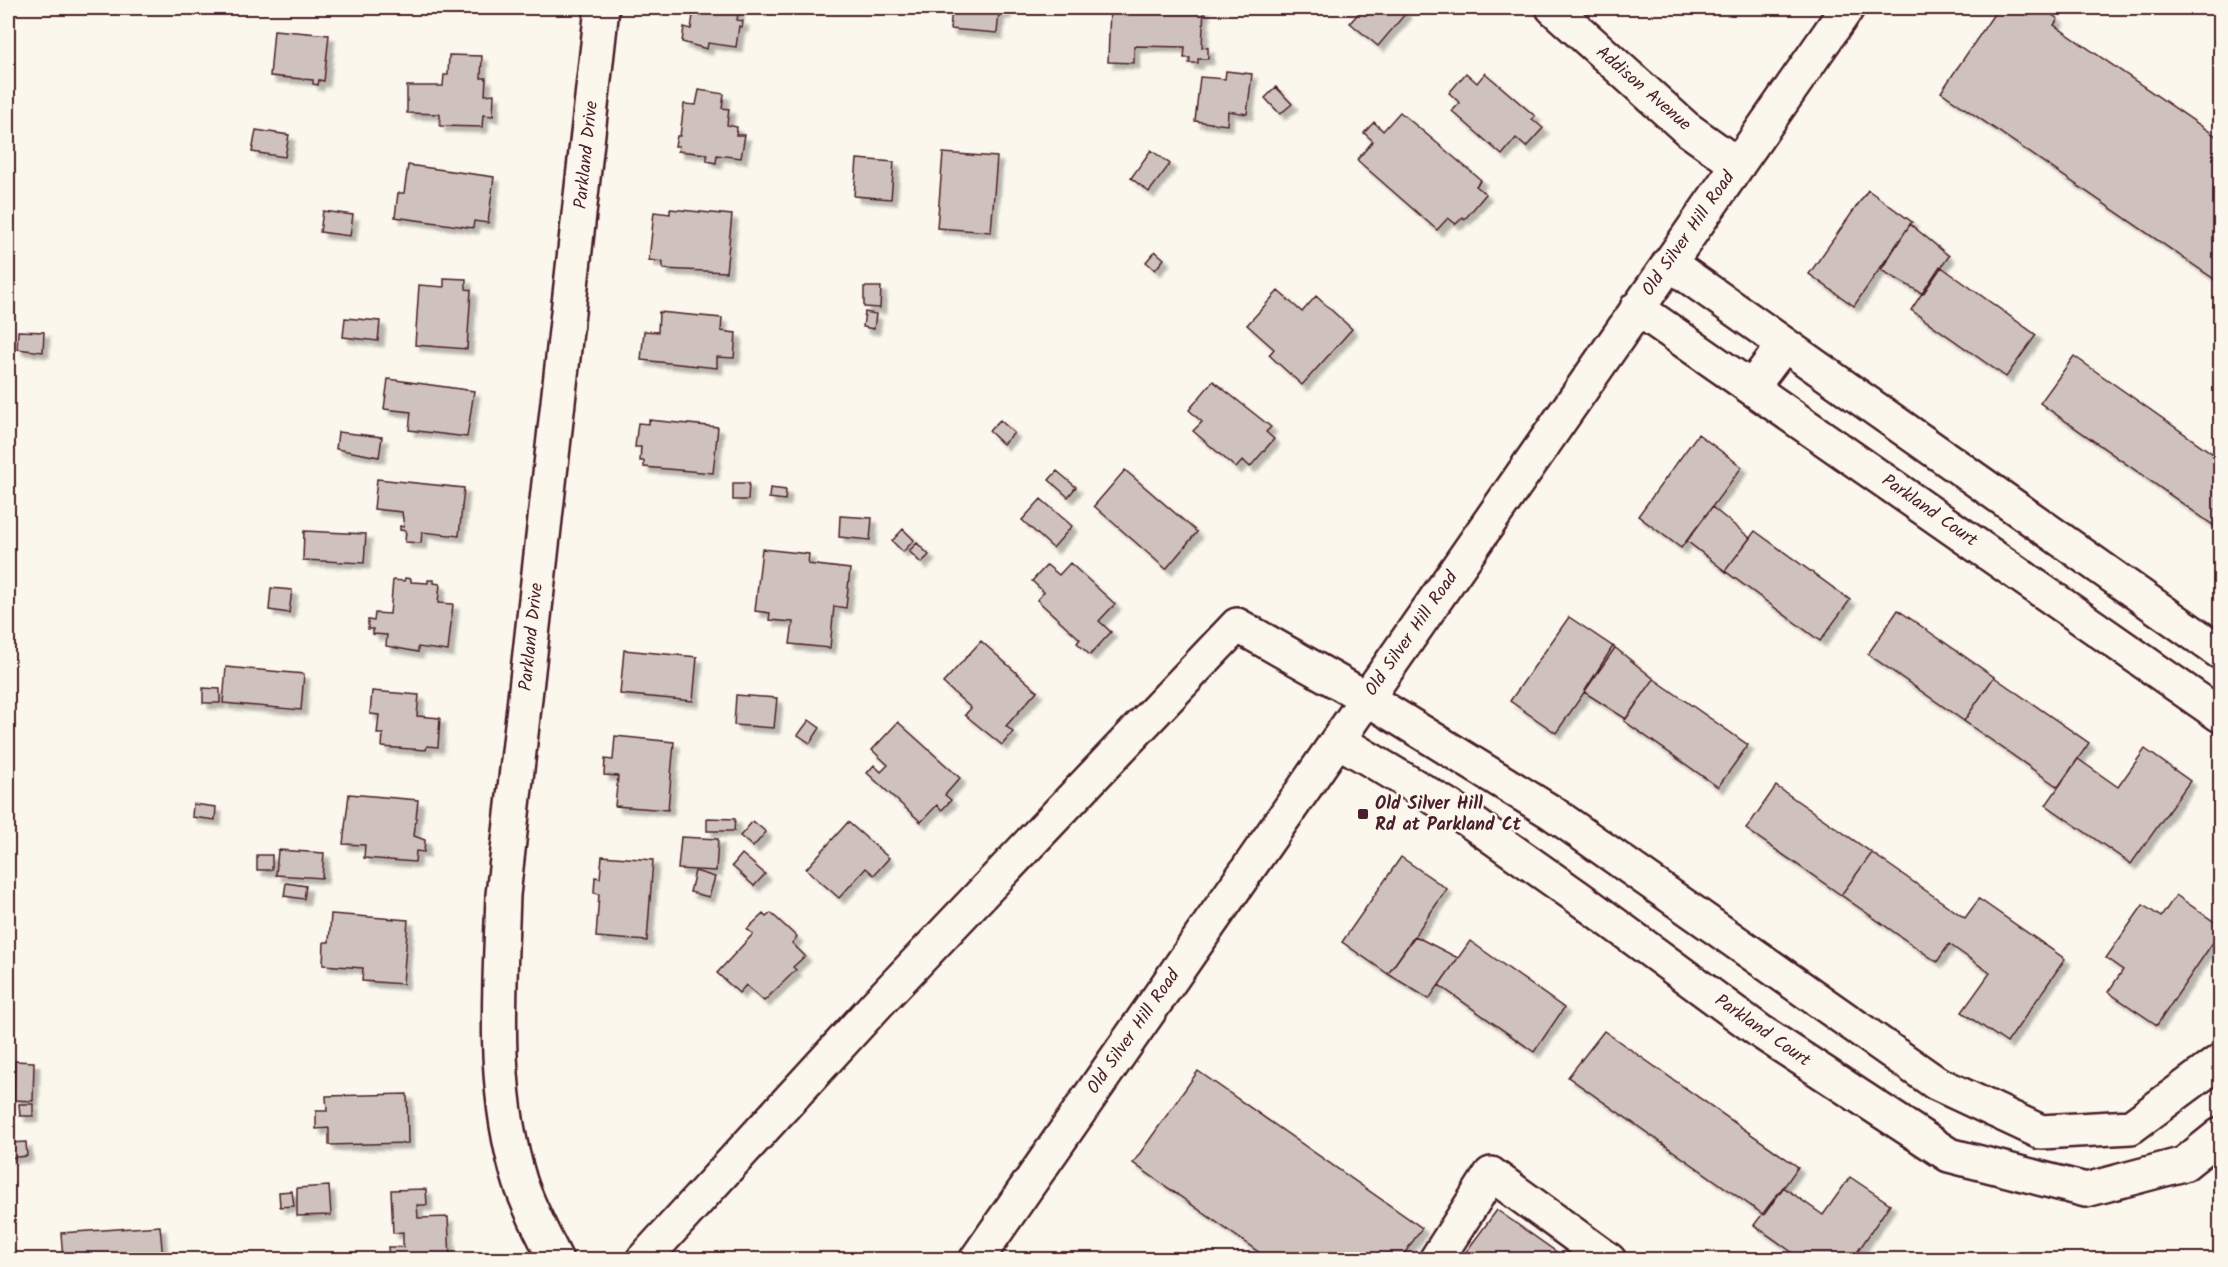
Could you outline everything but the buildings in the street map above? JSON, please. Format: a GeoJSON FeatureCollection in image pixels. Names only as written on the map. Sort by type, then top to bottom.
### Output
{"type":"FeatureCollection","features":[{"type":"Feature","properties":{"kind":"street","name":"Parkland Drive"},"geometry":{"type":"LineString","coordinates":[[556,1260],[533,1217],[510,1143],[499,1047],[503,895],[602,8]]}},
{"type":"Feature","properties":{"kind":"street","name":"Addison Avenue"},"geometry":{"type":"LineString","coordinates":[[1553,8],[1686,128],[1738,165]]}},
{"type":"Feature","properties":{"kind":"street","name":"Old Silver Hill Road"},"geometry":{"type":"LineString","coordinates":[[976,1260],[1847,8]]}},
{"type":"Feature","properties":{"kind":"street"},"geometry":{"type":"LineString","coordinates":[[1669,263],[2220,652]]}},
{"type":"Feature","properties":{"kind":"street","name":"Parkland Court"},"geometry":{"type":"LineString","coordinates":[[1637,308],[2220,715]]}},
{"type":"Feature","properties":{"kind":"street"},"geometry":{"type":"LineString","coordinates":[[1752,387],[1784,345]]}},
{"type":"Feature","properties":{"kind":"street"},"geometry":{"type":"LineString","coordinates":[[643,1260],[878,1003],[1237,625],[1368,699],[1551,812],[1936,1083],[2041,1132],[2131,1126],[2220,1061]]}},
{"type":"Feature","properties":{"kind":"street","name":"Parkland Court"},"geometry":{"type":"LineString","coordinates":[[1339,741],[1450,807],[1579,898],[1761,1032],[1949,1155],[2086,1190],[2184,1164],[2220,1135]]}},
{"type":"Feature","properties":{"kind":"street"},"geometry":{"type":"LineString","coordinates":[[1450,807],[1475,764]]}},
{"type":"Feature","properties":{"kind":"street"},"geometry":{"type":"LineString","coordinates":[[1903,1124],[1936,1083]]}},
{"type":"Feature","properties":{"kind":"street"},"geometry":{"type":"LineString","coordinates":[[1436,1260],[1491,1174],[1609,1260]]}},
{"type":"Feature","properties":{"kind":"place","name":"Old Silver Hill Rd at Parkland Ct"},"geometry":{"type":"Point","coordinates":[1363,814]}}]}
